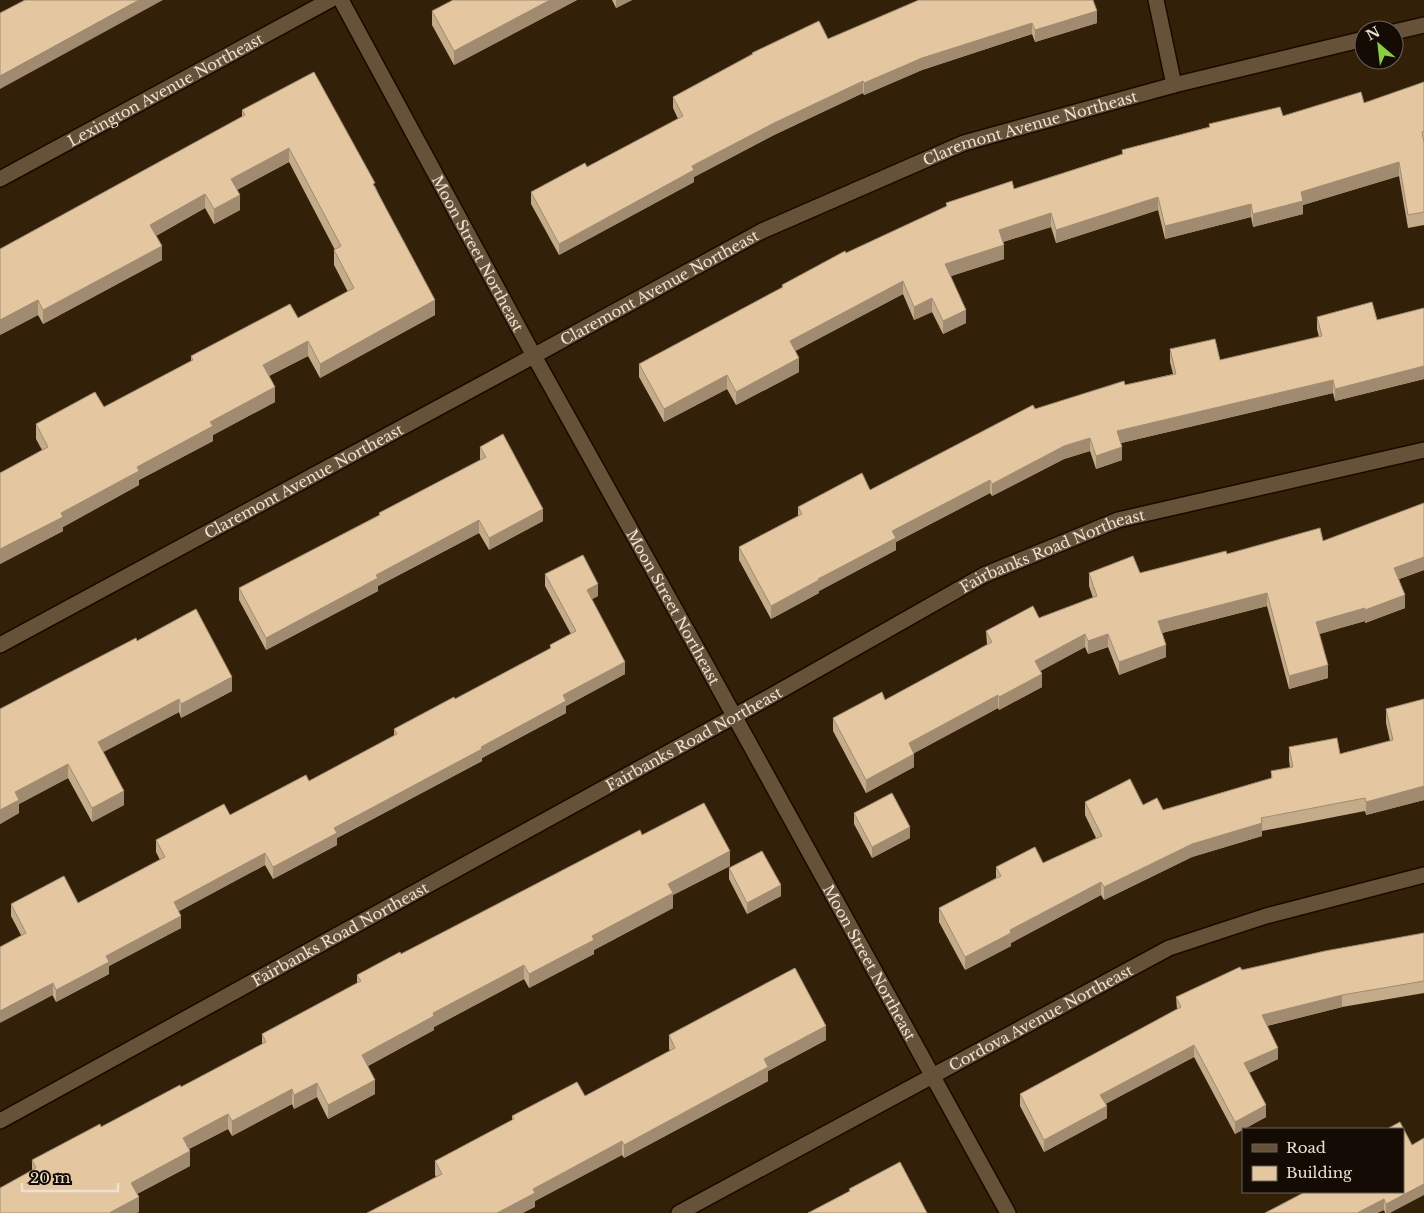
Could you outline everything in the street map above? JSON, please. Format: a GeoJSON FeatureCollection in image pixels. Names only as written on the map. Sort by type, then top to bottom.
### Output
{"type":"FeatureCollection","features":[{"type":"Feature","properties":{"kind":"street","name":"Lexington Avenue Northeast"},"geometry":{"type":"LineString","coordinates":[[0,179],[330,0]]}},
{"type":"Feature","properties":{"kind":"street","name":"Moon Street Northeast"},"geometry":{"type":"LineString","coordinates":[[341,0],[534,356],[1008,1213]]}},
{"type":"Feature","properties":{"kind":"street"},"geometry":{"type":"LineString","coordinates":[[1156,0],[1174,85]]}},
{"type":"Feature","properties":{"kind":"street"},"geometry":{"type":"LineString","coordinates":[[1404,30],[1424,25]]}},
{"type":"Feature","properties":{"kind":"street","name":"Claremont Avenue Northeast"},"geometry":{"type":"LineString","coordinates":[[0,645],[762,231],[964,143],[1174,85],[1354,42]]}},
{"type":"Feature","properties":{"kind":"street","name":"Fairbanks Road Northeast"},"geometry":{"type":"LineString","coordinates":[[0,1121],[734,716],[984,575],[1118,520],[1424,450]]}},
{"type":"Feature","properties":{"kind":"street","name":"Cordova Avenue Northeast"},"geometry":{"type":"LineString","coordinates":[[679,1213],[1169,948],[1266,916],[1424,875]]}},
{"type":"Feature","properties":{"kind":"building"},"geometry":{"type":"Polygon","coordinates":[[[25,0],[139,0],[0,76],[0,13],[25,0]]]}},
{"type":"Feature","properties":{"kind":"building"},"geometry":{"type":"Polygon","coordinates":[[[453,0],[550,0],[454,51],[432,11],[453,0]]]}},
{"type":"Feature","properties":{"kind":"building"},"geometry":{"type":"Polygon","coordinates":[[[919,0],[1093,0],[1097,11],[1035,30],[1032,23],[922,58],[864,83],[863,81],[774,123],[692,166],[694,170],[559,244],[531,192],[585,163],[587,167],[683,116],[673,97],[752,53],[819,21],[828,39],[919,0]]]}},
{"type":"Feature","properties":{"kind":"building"},"geometry":{"type":"Polygon","coordinates":[[[314,72],[375,183],[373,184],[435,300],[320,364],[308,341],[263,365],[275,387],[210,422],[213,426],[137,467],[139,471],[61,513],[63,517],[0,549],[0,473],[48,447],[36,424],[95,392],[104,407],[193,360],[191,356],[290,304],[298,318],[354,288],[334,250],[341,246],[289,148],[231,179],[240,195],[214,209],[205,194],[150,225],[162,246],[43,310],[38,300],[0,320],[0,249],[245,115],[242,110],[314,72]]]}},
{"type":"Feature","properties":{"kind":"building"},"geometry":{"type":"Polygon","coordinates":[[[1424,82],[1424,131],[1422,132],[1424,143],[1424,212],[1408,215],[1399,162],[1301,192],[1303,201],[1253,214],[1251,204],[1165,226],[1158,197],[1056,230],[1051,213],[999,230],[1004,245],[945,264],[966,310],[943,321],[932,298],[914,307],[903,281],[790,341],[799,358],[736,392],[727,375],[664,409],[639,364],[783,287],[782,285],[845,251],[846,253],[947,206],[946,203],[1012,181],[1014,189],[1123,154],[1122,150],[1210,127],[1209,124],[1280,107],[1283,116],[1361,92],[1364,103],[1424,82]]]}},
{"type":"Feature","properties":{"kind":"building"},"geometry":{"type":"Polygon","coordinates":[[[1372,302],[1377,320],[1424,308],[1424,366],[1335,389],[1333,380],[1117,431],[1122,447],[1096,456],[1090,438],[1064,446],[992,484],[990,480],[892,531],[896,538],[771,606],[739,547],[802,514],[798,507],[862,473],[870,490],[1033,405],[1035,409],[1124,381],[1125,385],[1176,374],[1170,349],[1215,339],[1220,360],[1322,336],[1317,317],[1372,302]]]}},
{"type":"Feature","properties":{"kind":"building"},"geometry":{"type":"Polygon","coordinates":[[[503,434],[543,509],[489,538],[479,520],[376,575],[378,578],[266,638],[239,588],[380,515],[379,513],[486,457],[480,447],[503,434]]]}},
{"type":"Feature","properties":{"kind":"building"},"geometry":{"type":"Polygon","coordinates":[[[1424,503],[1424,557],[1394,568],[1405,595],[1365,610],[1365,608],[1316,622],[1328,665],[1289,676],[1267,593],[1158,621],[1166,645],[1119,662],[1108,634],[1088,641],[1085,634],[1035,661],[1042,674],[999,697],[998,695],[909,743],[914,754],[866,780],[833,718],[882,692],[885,700],[992,642],[986,631],[1033,606],[1039,618],[1097,596],[1089,573],[1133,556],[1140,573],[1226,551],[1227,554],[1320,528],[1323,541],[1424,503]]]}},
{"type":"Feature","properties":{"kind":"building"},"geometry":{"type":"Polygon","coordinates":[[[583,555],[598,584],[587,590],[625,662],[563,695],[566,701],[481,747],[482,749],[334,828],[337,833],[273,867],[265,853],[174,902],[181,916],[106,956],[109,962],[56,990],[53,983],[0,1011],[0,947],[26,933],[11,904],[64,876],[78,903],[165,857],[156,840],[224,804],[230,815],[306,775],[309,781],[397,734],[394,729],[551,648],[550,645],[576,631],[545,574],[583,555]]]}},
{"type":"Feature","properties":{"kind":"building"},"geometry":{"type":"Polygon","coordinates":[[[196,609],[232,677],[181,704],[179,699],[98,742],[124,791],[92,808],[68,764],[15,792],[19,800],[0,810],[0,709],[136,638],[137,641],[196,609]]]}},
{"type":"Feature","properties":{"kind":"building"},"geometry":{"type":"Polygon","coordinates":[[[1424,699],[1424,786],[1366,802],[1365,798],[1261,818],[1262,823],[1192,844],[1104,887],[1101,882],[1010,930],[1011,933],[965,957],[939,908],[1001,876],[996,867],[1035,847],[1043,863],[1102,836],[1085,802],[1130,779],[1143,805],[1157,798],[1163,810],[1272,778],[1271,771],[1293,767],[1289,747],[1337,738],[1340,754],[1393,740],[1386,709],[1424,699]]]}},
{"type":"Feature","properties":{"kind":"building"},"geometry":{"type":"Polygon","coordinates":[[[892,793],[910,827],[872,847],[854,813],[892,793]]]}},
{"type":"Feature","properties":{"kind":"building"},"geometry":{"type":"Polygon","coordinates":[[[704,803],[730,851],[668,884],[673,893],[592,936],[594,940],[529,974],[524,965],[433,1013],[434,1016],[362,1055],[375,1080],[328,1105],[317,1083],[294,1095],[292,1089],[232,1121],[228,1114],[183,1138],[190,1151],[131,1183],[139,1197],[109,1213],[0,1213],[0,1188],[36,1168],[32,1160],[100,1124],[101,1127],[180,1085],[181,1087],[266,1042],[262,1034],[361,981],[357,975],[400,952],[401,954],[640,830],[642,835],[704,803]]]}},
{"type":"Feature","properties":{"kind":"building"},"geometry":{"type":"Polygon","coordinates":[[[762,851],[781,885],[747,903],[729,868],[762,851]]]}},
{"type":"Feature","properties":{"kind":"building"},"geometry":{"type":"Polygon","coordinates":[[[1424,933],[1424,981],[1342,995],[1262,1015],[1278,1048],[1244,1063],[1266,1105],[1235,1122],[1194,1045],[1100,1095],[1107,1106],[1044,1140],[1020,1094],[1181,1007],[1176,997],[1240,967],[1242,970],[1325,951],[1424,933]]]}},
{"type":"Feature","properties":{"kind":"building"},"geometry":{"type":"Polygon","coordinates":[[[795,968],[826,1026],[764,1059],[768,1067],[624,1145],[622,1141],[533,1189],[535,1193],[497,1213],[367,1213],[442,1174],[435,1161],[514,1119],[512,1116],[577,1082],[585,1096],[675,1048],[669,1035],[795,968]]]}},
{"type":"Feature","properties":{"kind":"building"},"geometry":{"type":"Polygon","coordinates":[[[1400,1122],[1403,1128],[1389,1128],[1400,1122]]]}},
{"type":"Feature","properties":{"kind":"building"},"geometry":{"type":"Polygon","coordinates":[[[1404,1130],[1412,1145],[1424,1138],[1424,1184],[1386,1204],[1384,1199],[1357,1213],[1265,1213],[1303,1193],[1404,1193],[1404,1130]]]}},
{"type":"Feature","properties":{"kind":"building"},"geometry":{"type":"Polygon","coordinates":[[[900,1162],[927,1213],[808,1213],[850,1191],[849,1189],[900,1162]]]}}]}
